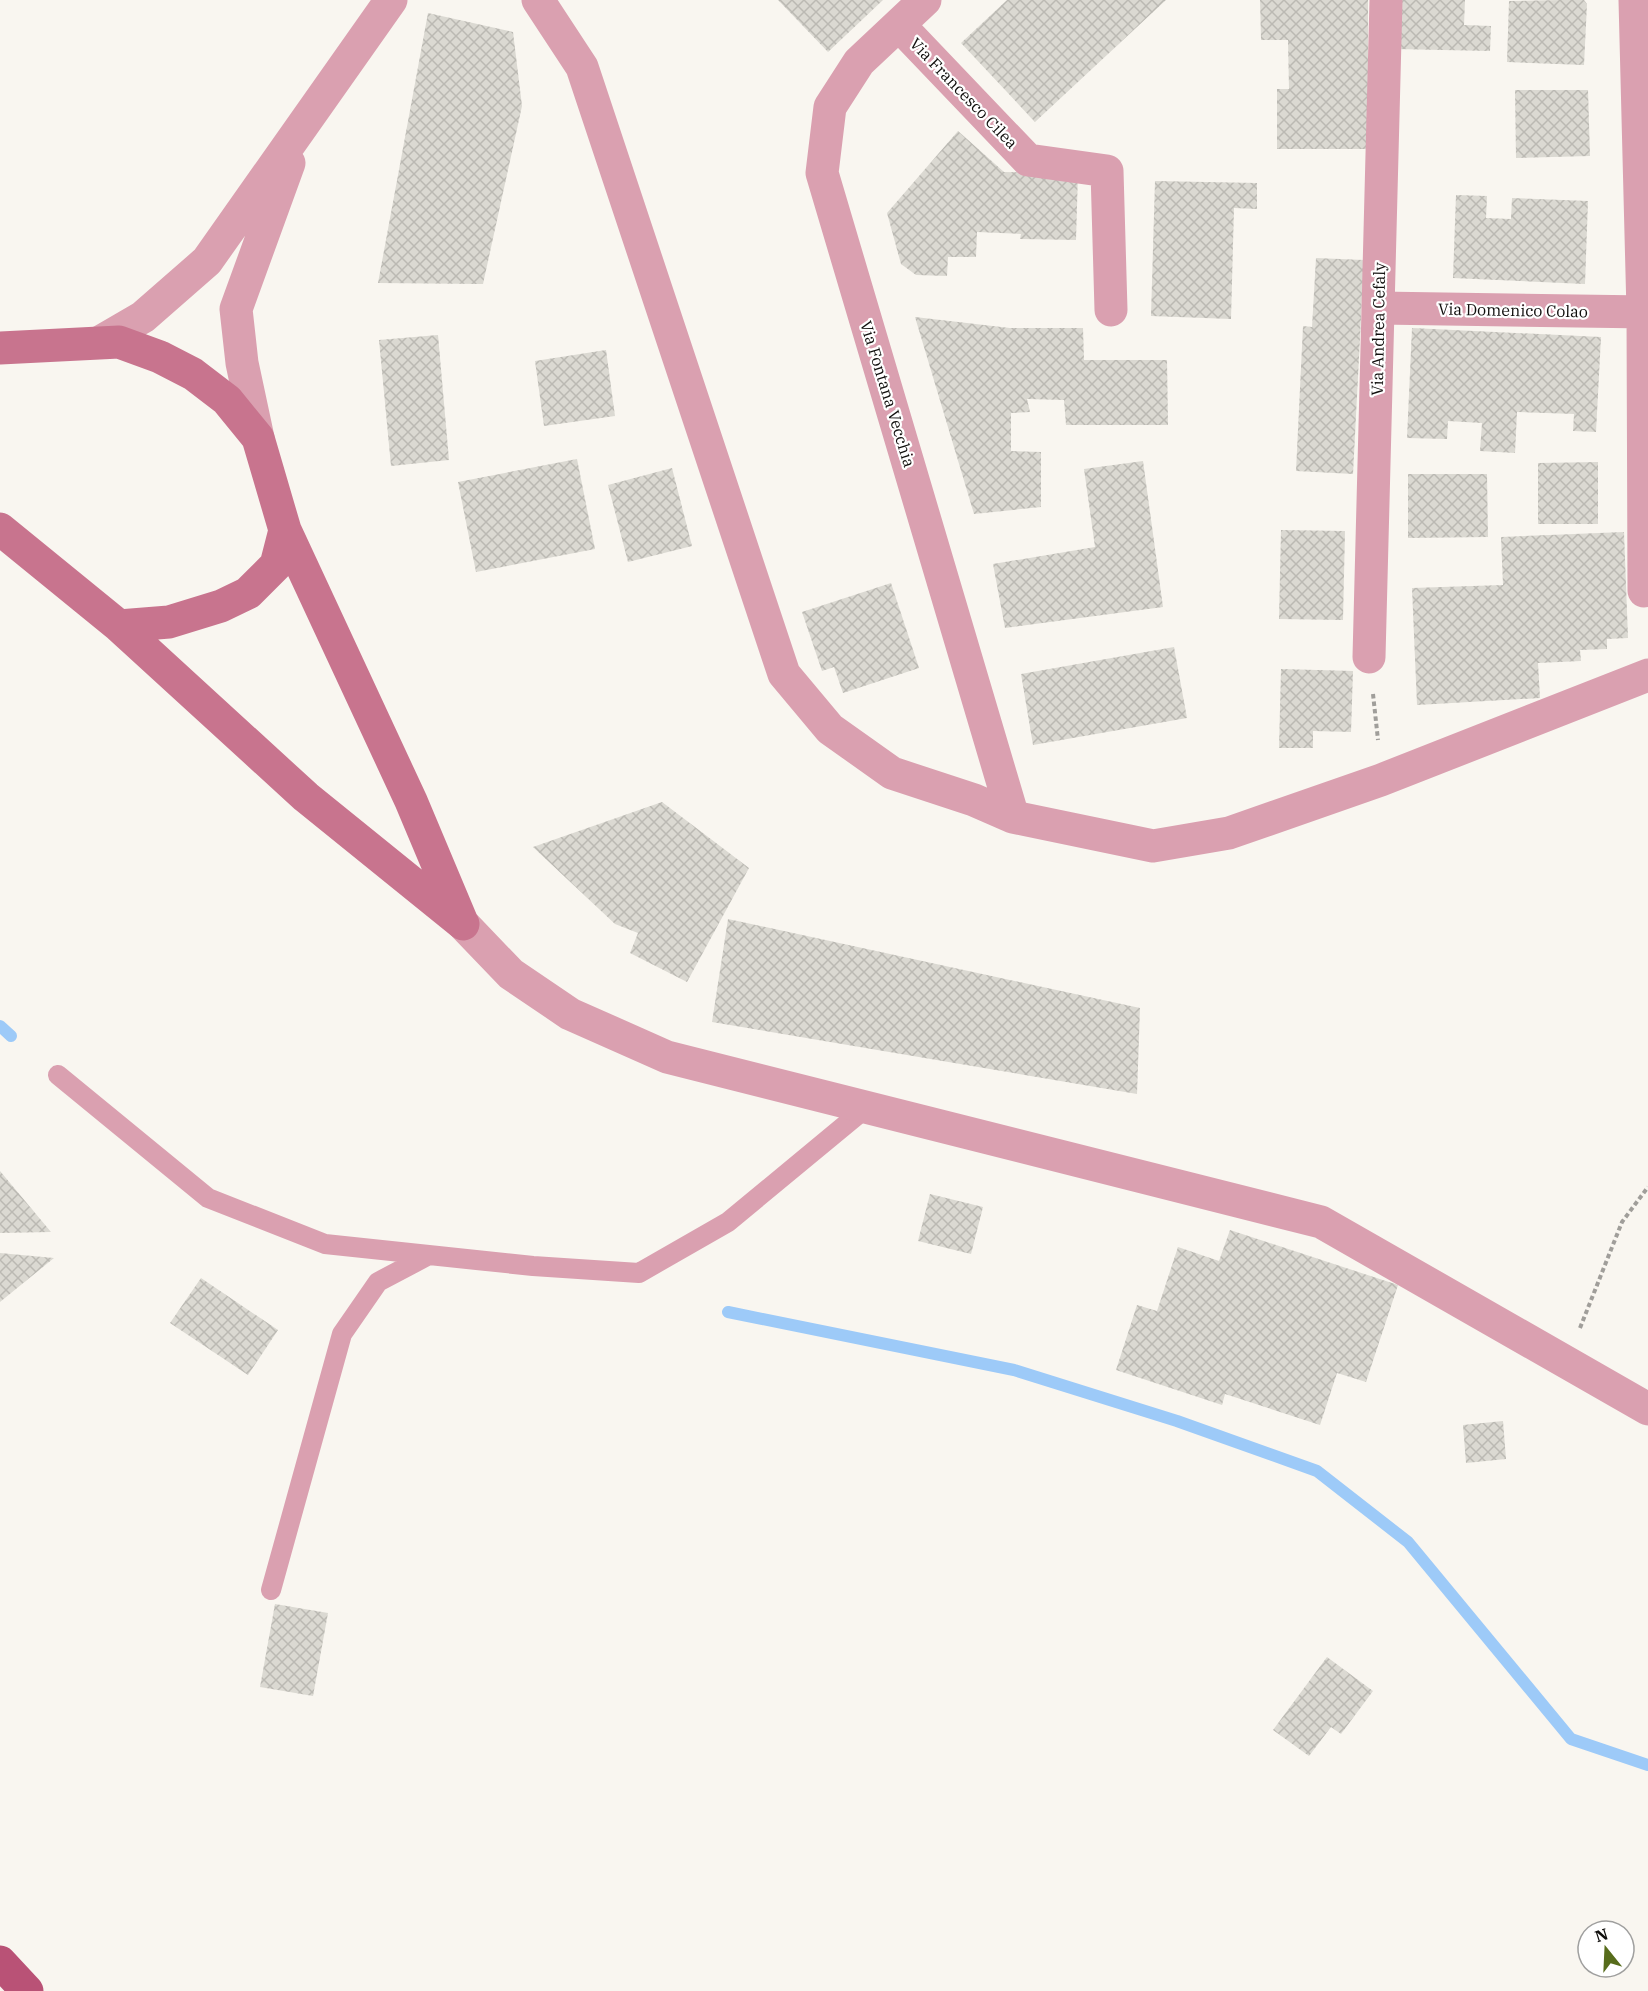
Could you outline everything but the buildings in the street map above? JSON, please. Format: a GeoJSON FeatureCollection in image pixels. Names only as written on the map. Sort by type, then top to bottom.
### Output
{"type":"FeatureCollection","features":[{"type":"Feature","properties":{"kind":"main road"},"geometry":{"type":"LineString","coordinates":[[0,348],[119,342],[160,357],[193,374],[227,400],[258,438],[285,530],[411,801],[463,924]]}},
{"type":"Feature","properties":{"kind":"main road"},"geometry":{"type":"LineString","coordinates":[[0,529],[119,626],[306,797],[463,924]]}},
{"type":"Feature","properties":{"kind":"main road"},"geometry":{"type":"LineString","coordinates":[[119,626],[169,622],[221,606],[248,593],[276,565],[285,530]]}},
{"type":"Feature","properties":{"kind":"main road"},"geometry":{"type":"LineString","coordinates":[[0,1962],[27,1991]]}},
{"type":"Feature","properties":{"kind":"street"},"geometry":{"type":"LineString","coordinates":[[100,342],[143,316],[207,261],[305,118],[391,0]]}},
{"type":"Feature","properties":{"kind":"street"},"geometry":{"type":"LineString","coordinates":[[538,0],[582,67],[784,674],[830,729],[892,773],[974,800],[1013,817],[1153,846],[1228,833],[1382,780],[1648,675]]}},
{"type":"Feature","properties":{"kind":"street","name":"Via Fontana Vecchia"},"geometry":{"type":"LineString","coordinates":[[925,0],[859,62],[830,107],[822,173],[1013,817]]}},
{"type":"Feature","properties":{"kind":"street","name":"Via Andrea Cefaly"},"geometry":{"type":"LineString","coordinates":[[1369,657],[1386,0]]}},
{"type":"Feature","properties":{"kind":"street"},"geometry":{"type":"LineString","coordinates":[[1635,0],[1646,312],[1644,591]]}},
{"type":"Feature","properties":{"kind":"street","name":"Via Francesco Cilea"},"geometry":{"type":"LineString","coordinates":[[899,25],[1028,160],[1107,171],[1111,310]]}},
{"type":"Feature","properties":{"kind":"street"},"geometry":{"type":"LineString","coordinates":[[258,438],[242,363],[236,309],[305,118]]}},
{"type":"Feature","properties":{"kind":"street","name":"Via Domenico Colao"},"geometry":{"type":"LineString","coordinates":[[1378,308],[1646,312]]}},
{"type":"Feature","properties":{"kind":"street"},"geometry":{"type":"LineString","coordinates":[[463,924],[511,974],[570,1014],[666,1057],[1321,1222],[1648,1409]]}},
{"type":"Feature","properties":{"kind":"lane"},"geometry":{"type":"LineString","coordinates":[[58,1075],[208,1198],[325,1244],[429,1256],[639,1273],[728,1222],[867,1107]]}},
{"type":"Feature","properties":{"kind":"lane"},"geometry":{"type":"LineString","coordinates":[[271,1590],[342,1334],[378,1281],[429,1256]]}},
{"type":"Feature","properties":{"kind":"path"},"geometry":{"type":"LineString","coordinates":[[1369,657],[1382,780]]}},
{"type":"Feature","properties":{"kind":"path"},"geometry":{"type":"LineString","coordinates":[[1564,1361],[1604,1273],[1622,1222],[1648,1188]]}},
{"type":"Feature","properties":{"kind":"waterway"},"geometry":{"type":"LineString","coordinates":[[0,1026],[11,1036]]}},
{"type":"Feature","properties":{"kind":"waterway"},"geometry":{"type":"LineString","coordinates":[[728,1312],[1014,1370],[1177,1421],[1317,1471],[1408,1542],[1571,1739],[1648,1765]]}}]}
